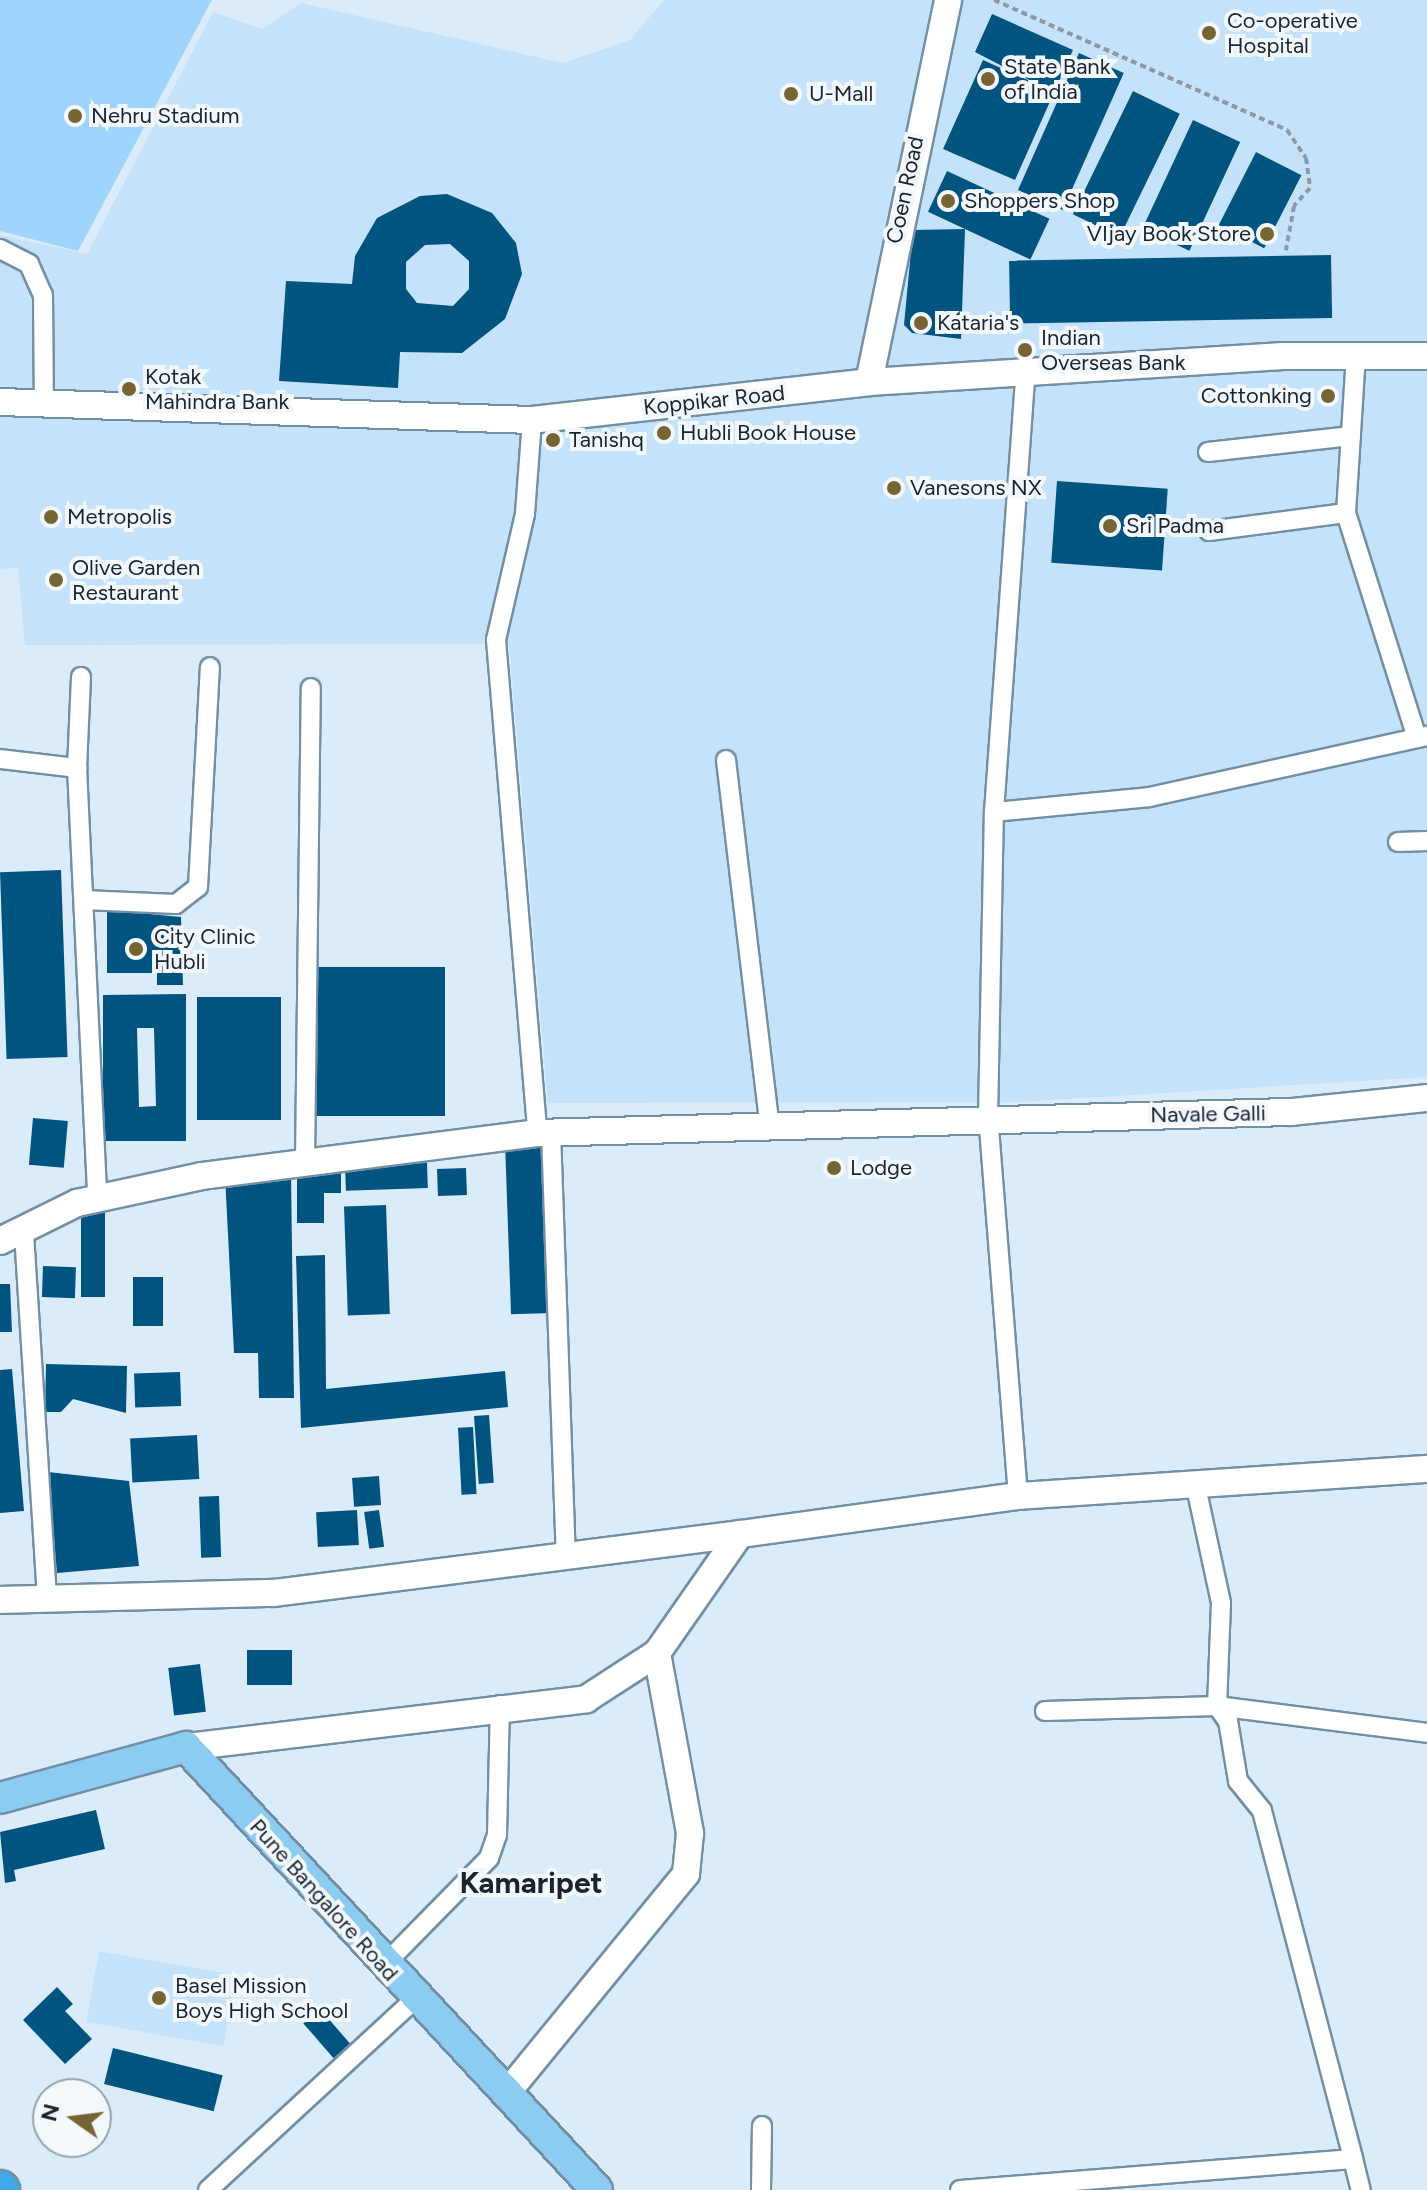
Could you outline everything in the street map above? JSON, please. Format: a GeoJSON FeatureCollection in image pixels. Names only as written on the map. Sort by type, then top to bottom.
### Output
{"type":"FeatureCollection","features":[{"type":"Feature","properties":{"kind":"main road","name":"Pune Bangalore Road"},"geometry":{"type":"LineString","coordinates":[[186,1747],[414,2000],[510,2089],[597,2190]]}},
{"type":"Feature","properties":{"kind":"main road"},"geometry":{"type":"LineString","coordinates":[[0,1798],[186,1747]]}},
{"type":"Feature","properties":{"kind":"street","name":"Coen Road"},"geometry":{"type":"LineString","coordinates":[[869,382],[948,0]]}},
{"type":"Feature","properties":{"kind":"street"},"geometry":{"type":"LineString","coordinates":[[0,249],[29,264],[43,295],[44,403]]}},
{"type":"Feature","properties":{"kind":"street","name":"Koppikar Road"},"geometry":{"type":"LineString","coordinates":[[0,402],[532,420],[869,382],[1025,376],[1356,354],[1427,356]]}},
{"type":"Feature","properties":{"kind":"street"},"geometry":{"type":"LineString","coordinates":[[994,812],[1149,797],[1422,737],[1346,513],[1356,354]]}},
{"type":"Feature","properties":{"kind":"street"},"geometry":{"type":"LineString","coordinates":[[1018,1496],[988,1119],[994,812],[1025,376]]}},
{"type":"Feature","properties":{"kind":"street"},"geometry":{"type":"LineString","coordinates":[[532,420],[525,514],[496,640],[544,1133],[566,1557]]}},
{"type":"Feature","properties":{"kind":"street"},"geometry":{"type":"LineString","coordinates":[[1208,452],[1351,436]]}},
{"type":"Feature","properties":{"kind":"street"},"geometry":{"type":"LineString","coordinates":[[1209,531],[1346,513]]}},
{"type":"Feature","properties":{"kind":"street"},"geometry":{"type":"LineString","coordinates":[[84,900],[176,904],[198,887],[210,667]]}},
{"type":"Feature","properties":{"kind":"street"},"geometry":{"type":"LineString","coordinates":[[81,677],[77,768],[97,1198]]}},
{"type":"Feature","properties":{"kind":"street"},"geometry":{"type":"LineString","coordinates":[[305,1162],[311,688]]}},
{"type":"Feature","properties":{"kind":"street"},"geometry":{"type":"LineString","coordinates":[[0,759],[77,768]]}},
{"type":"Feature","properties":{"kind":"street"},"geometry":{"type":"LineString","coordinates":[[726,760],[769,1122]]}},
{"type":"Feature","properties":{"kind":"street"},"geometry":{"type":"LineString","coordinates":[[1398,842],[1427,841]]}},
{"type":"Feature","properties":{"kind":"street","name":"Navale Galli"},"geometry":{"type":"LineString","coordinates":[[12,1237],[97,1198],[305,1162],[544,1133],[769,1122],[1291,1112],[1427,1098]]}},
{"type":"Feature","properties":{"kind":"street"},"geometry":{"type":"LineString","coordinates":[[12,1237],[47,1598]]}},
{"type":"Feature","properties":{"kind":"street"},"geometry":{"type":"LineString","coordinates":[[0,1600],[274,1593],[1018,1496],[1196,1487],[1427,1469]]}},
{"type":"Feature","properties":{"kind":"street"},"geometry":{"type":"LineString","coordinates":[[1196,1487],[1221,1603],[1217,1706],[1228,1721],[1238,1781],[1262,1811],[1361,2190]]}},
{"type":"Feature","properties":{"kind":"street"},"geometry":{"type":"LineString","coordinates":[[186,1747],[500,1705],[586,1699],[657,1653],[740,1534]]}},
{"type":"Feature","properties":{"kind":"street"},"geometry":{"type":"LineString","coordinates":[[510,2089],[686,1874],[690,1833],[657,1653]]}},
{"type":"Feature","properties":{"kind":"street"},"geometry":{"type":"LineString","coordinates":[[384,1965],[489,1858],[497,1835],[500,1705]]}},
{"type":"Feature","properties":{"kind":"street"},"geometry":{"type":"LineString","coordinates":[[1045,1711],[1217,1706],[1427,1733]]}},
{"type":"Feature","properties":{"kind":"street"},"geometry":{"type":"LineString","coordinates":[[208,2190],[414,2000]]}},
{"type":"Feature","properties":{"kind":"street"},"geometry":{"type":"LineString","coordinates":[[761,2190],[762,2126]]}},
{"type":"Feature","properties":{"kind":"street"},"geometry":{"type":"LineString","coordinates":[[960,2190],[1353,2159]]}},
{"type":"Feature","properties":{"kind":"path"},"geometry":{"type":"LineString","coordinates":[[994,0],[1287,130],[1306,158],[1310,188],[1294,206],[1286,250]]}},
{"type":"Feature","properties":{"kind":"shaded area","name":"Nehru Stadium"},"geometry":{"type":"Polygon","coordinates":[[[0,0],[212,0],[78,251],[0,231],[0,0]]]}},
{"type":"Feature","properties":{"kind":"shaded area"},"geometry":{"type":"Polygon","coordinates":[[[664,0],[1427,0],[1427,1077],[1018,1102],[548,1103],[509,644],[25,645],[18,568],[0,569],[0,235],[87,254],[213,12],[262,29],[301,3],[563,63],[630,40],[664,0]]]}},
{"type":"Feature","properties":{"kind":"shaded area","name":"Basel Mission Boys High School"},"geometry":{"type":"Polygon","coordinates":[[[99,1951],[236,1975],[223,2046],[86,2022],[99,1951]]]}},
{"type":"Feature","properties":{"kind":"building"},"geometry":{"type":"Polygon","coordinates":[[[992,14],[1073,50],[1015,180],[943,149],[983,60],[1039,85],[975,52],[992,14]]]}},
{"type":"Feature","properties":{"kind":"building"},"geometry":{"type":"Polygon","coordinates":[[[1079,53],[1124,73],[1063,210],[1018,190],[1079,53]]]}},
{"type":"Feature","properties":{"kind":"building"},"geometry":{"type":"Polygon","coordinates":[[[1133,91],[1180,114],[1120,237],[1073,214],[1133,91]]]}},
{"type":"Feature","properties":{"kind":"building"},"geometry":{"type":"Polygon","coordinates":[[[1193,120],[1240,142],[1189,251],[1142,229],[1193,120]]]}},
{"type":"Feature","properties":{"kind":"building"},"geometry":{"type":"Polygon","coordinates":[[[1256,152],[1301,175],[1264,248],[1219,225],[1256,152]]]}},
{"type":"Feature","properties":{"kind":"building"},"geometry":{"type":"Polygon","coordinates":[[[947,171],[1049,219],[1030,260],[928,212],[947,171]]]}},
{"type":"Feature","properties":{"kind":"building"},"geometry":{"type":"Polygon","coordinates":[[[447,194],[492,213],[516,243],[522,274],[505,319],[462,353],[400,352],[398,388],[279,381],[286,281],[352,284],[355,256],[377,218],[420,196],[447,194]],[[450,244],[425,245],[406,262],[406,289],[417,303],[453,306],[469,289],[469,261],[450,244]]]}},
{"type":"Feature","properties":{"kind":"building"},"geometry":{"type":"Polygon","coordinates":[[[965,229],[961,339],[912,333],[904,325],[913,230],[965,229]]]}},
{"type":"Feature","properties":{"kind":"building"},"geometry":{"type":"Polygon","coordinates":[[[1331,255],[1332,318],[1010,324],[1009,261],[1331,255]]]}},
{"type":"Feature","properties":{"kind":"building","name":"Sri Padma"},"geometry":{"type":"Polygon","coordinates":[[[1057,481],[1168,489],[1162,571],[1051,563],[1057,481]]]}},
{"type":"Feature","properties":{"kind":"building"},"geometry":{"type":"Polygon","coordinates":[[[61,870],[68,1057],[7,1059],[0,872],[61,870]]]}},
{"type":"Feature","properties":{"kind":"building"},"geometry":{"type":"Polygon","coordinates":[[[107,910],[181,917],[183,985],[157,985],[157,973],[107,973],[107,910]]]}},
{"type":"Feature","properties":{"kind":"building"},"geometry":{"type":"Polygon","coordinates":[[[312,967],[445,967],[445,1116],[312,1116],[312,967]]]}},
{"type":"Feature","properties":{"kind":"building"},"geometry":{"type":"Polygon","coordinates":[[[186,994],[186,1141],[103,1141],[103,995],[186,994]],[[137,1028],[139,1107],[156,1106],[154,1028],[137,1028]]]}},
{"type":"Feature","properties":{"kind":"building"},"geometry":{"type":"Polygon","coordinates":[[[197,997],[281,997],[281,1120],[197,1120],[197,997]]]}},
{"type":"Feature","properties":{"kind":"building"},"geometry":{"type":"Polygon","coordinates":[[[33,1118],[68,1121],[64,1168],[29,1165],[33,1118]]]}},
{"type":"Feature","properties":{"kind":"building"},"geometry":{"type":"Polygon","coordinates":[[[546,1141],[552,1313],[511,1314],[505,1142],[546,1141]]]}},
{"type":"Feature","properties":{"kind":"building"},"geometry":{"type":"Polygon","coordinates":[[[427,1163],[428,1188],[346,1191],[345,1166],[427,1163]]]}},
{"type":"Feature","properties":{"kind":"building"},"geometry":{"type":"Polygon","coordinates":[[[466,1168],[467,1195],[438,1196],[437,1169],[466,1168]]]}},
{"type":"Feature","properties":{"kind":"building"},"geometry":{"type":"Polygon","coordinates":[[[341,1170],[341,1193],[324,1193],[324,1223],[297,1223],[297,1171],[341,1170]]]}},
{"type":"Feature","properties":{"kind":"building"},"geometry":{"type":"Polygon","coordinates":[[[291,1174],[294,1398],[259,1398],[258,1353],[234,1353],[225,1175],[291,1174]]]}},
{"type":"Feature","properties":{"kind":"building"},"geometry":{"type":"Polygon","coordinates":[[[386,1205],[390,1314],[348,1315],[344,1206],[386,1205]]]}},
{"type":"Feature","properties":{"kind":"building"},"geometry":{"type":"Polygon","coordinates":[[[81,1211],[105,1211],[105,1297],[81,1297],[81,1211]]]}},
{"type":"Feature","properties":{"kind":"building"},"geometry":{"type":"Polygon","coordinates":[[[325,1255],[326,1389],[505,1371],[508,1407],[301,1428],[296,1256],[325,1255]]]}},
{"type":"Feature","properties":{"kind":"building"},"geometry":{"type":"Polygon","coordinates":[[[43,1266],[76,1267],[75,1298],[42,1297],[43,1266]]]}},
{"type":"Feature","properties":{"kind":"building"},"geometry":{"type":"Polygon","coordinates":[[[133,1277],[163,1277],[163,1326],[133,1326],[133,1277]]]}},
{"type":"Feature","properties":{"kind":"building"},"geometry":{"type":"Polygon","coordinates":[[[0,1284],[10,1284],[12,1332],[0,1332],[0,1284]]]}},
{"type":"Feature","properties":{"kind":"building"},"geometry":{"type":"Polygon","coordinates":[[[46,1364],[127,1366],[126,1413],[73,1399],[61,1412],[45,1412],[46,1364]]]}},
{"type":"Feature","properties":{"kind":"building"},"geometry":{"type":"Polygon","coordinates":[[[12,1369],[24,1511],[0,1513],[0,1370],[12,1369]]]}},
{"type":"Feature","properties":{"kind":"building"},"geometry":{"type":"Polygon","coordinates":[[[180,1372],[181,1406],[135,1408],[134,1374],[180,1372]]]}},
{"type":"Feature","properties":{"kind":"building"},"geometry":{"type":"Polygon","coordinates":[[[489,1415],[494,1483],[479,1484],[474,1416],[489,1415]]]}},
{"type":"Feature","properties":{"kind":"building"},"geometry":{"type":"Polygon","coordinates":[[[473,1427],[477,1494],[462,1495],[458,1428],[473,1427]]]}},
{"type":"Feature","properties":{"kind":"building"},"geometry":{"type":"Polygon","coordinates":[[[197,1435],[199,1479],[132,1482],[130,1439],[197,1435]]]}},
{"type":"Feature","properties":{"kind":"building"},"geometry":{"type":"Polygon","coordinates":[[[48,1472],[129,1481],[139,1566],[57,1573],[48,1472]]]}},
{"type":"Feature","properties":{"kind":"building"},"geometry":{"type":"Polygon","coordinates":[[[379,1476],[381,1505],[354,1507],[352,1478],[379,1476]]]}},
{"type":"Feature","properties":{"kind":"building"},"geometry":{"type":"Polygon","coordinates":[[[219,1496],[221,1557],[201,1558],[199,1497],[219,1496]]]}},
{"type":"Feature","properties":{"kind":"building"},"geometry":{"type":"Polygon","coordinates":[[[357,1510],[359,1545],[318,1547],[316,1512],[357,1510]]]}},
{"type":"Feature","properties":{"kind":"building"},"geometry":{"type":"Polygon","coordinates":[[[379,1510],[384,1547],[369,1549],[364,1512],[379,1510]]]}},
{"type":"Feature","properties":{"kind":"building"},"geometry":{"type":"Polygon","coordinates":[[[247,1650],[292,1650],[292,1685],[247,1685],[247,1650]]]}},
{"type":"Feature","properties":{"kind":"building"},"geometry":{"type":"Polygon","coordinates":[[[200,1664],[206,1712],[174,1716],[168,1668],[200,1664]]]}},
{"type":"Feature","properties":{"kind":"building"},"geometry":{"type":"Polygon","coordinates":[[[96,1810],[105,1849],[14,1870],[16,1881],[5,1883],[0,1832],[96,1810]]]}},
{"type":"Feature","properties":{"kind":"building"},"geometry":{"type":"Polygon","coordinates":[[[57,1987],[73,2004],[65,2011],[92,2039],[65,2064],[23,2020],[57,1987]]]}},
{"type":"Feature","properties":{"kind":"building"},"geometry":{"type":"Polygon","coordinates":[[[320,2009],[350,2044],[334,2058],[303,2023],[320,2009]]]}},
{"type":"Feature","properties":{"kind":"building"},"geometry":{"type":"Polygon","coordinates":[[[113,2048],[223,2075],[214,2111],[112,2086],[112,2078],[106,2078],[113,2048]]]}},
{"type":"Feature","properties":{"kind":"place","name":"Co-operative Hospital"},"geometry":{"type":"Point","coordinates":[1209,33]}},
{"type":"Feature","properties":{"kind":"place","name":"State Bank of India"},"geometry":{"type":"Point","coordinates":[988,79]}},
{"type":"Feature","properties":{"kind":"place","name":"U-Mall"},"geometry":{"type":"Point","coordinates":[791,94]}},
{"type":"Feature","properties":{"kind":"place","name":"Nehru Stadium"},"geometry":{"type":"Point","coordinates":[75,116]}},
{"type":"Feature","properties":{"kind":"place","name":"Shoppers Shop"},"geometry":{"type":"Point","coordinates":[948,201]}},
{"type":"Feature","properties":{"kind":"place","name":"VIjay Book Store"},"geometry":{"type":"Point","coordinates":[1267,234]}},
{"type":"Feature","properties":{"kind":"place","name":"Kataria's"},"geometry":{"type":"Point","coordinates":[921,323]}},
{"type":"Feature","properties":{"kind":"place","name":"Indian Overseas Bank"},"geometry":{"type":"Point","coordinates":[1025,350]}},
{"type":"Feature","properties":{"kind":"place","name":"Kotak Mahindra Bank"},"geometry":{"type":"Point","coordinates":[129,389]}},
{"type":"Feature","properties":{"kind":"place","name":"Cottonking"},"geometry":{"type":"Point","coordinates":[1328,396]}},
{"type":"Feature","properties":{"kind":"place","name":"Hubli Book House"},"geometry":{"type":"Point","coordinates":[664,433]}},
{"type":"Feature","properties":{"kind":"place","name":"Tanishq"},"geometry":{"type":"Point","coordinates":[553,440]}},
{"type":"Feature","properties":{"kind":"place","name":"Vanesons NX"},"geometry":{"type":"Point","coordinates":[894,488]}},
{"type":"Feature","properties":{"kind":"place","name":"Metropolis"},"geometry":{"type":"Point","coordinates":[51,517]}},
{"type":"Feature","properties":{"kind":"place","name":"Sri Padma"},"geometry":{"type":"Point","coordinates":[1110,526]}},
{"type":"Feature","properties":{"kind":"place","name":"Olive Garden Restaurant"},"geometry":{"type":"Point","coordinates":[56,580]}},
{"type":"Feature","properties":{"kind":"place","name":"City Clinic Hubli"},"geometry":{"type":"Point","coordinates":[136,949]}},
{"type":"Feature","properties":{"kind":"place","name":"Lodge"},"geometry":{"type":"Point","coordinates":[834,1168]}},
{"type":"Feature","properties":{"kind":"place","name":"Basel Mission Boys High School"},"geometry":{"type":"Point","coordinates":[159,1998]}},
{"type":"Feature","properties":{"kind":"district","name":"Kamaripet"},"geometry":{"type":"Point","coordinates":[531,1883]}}]}
